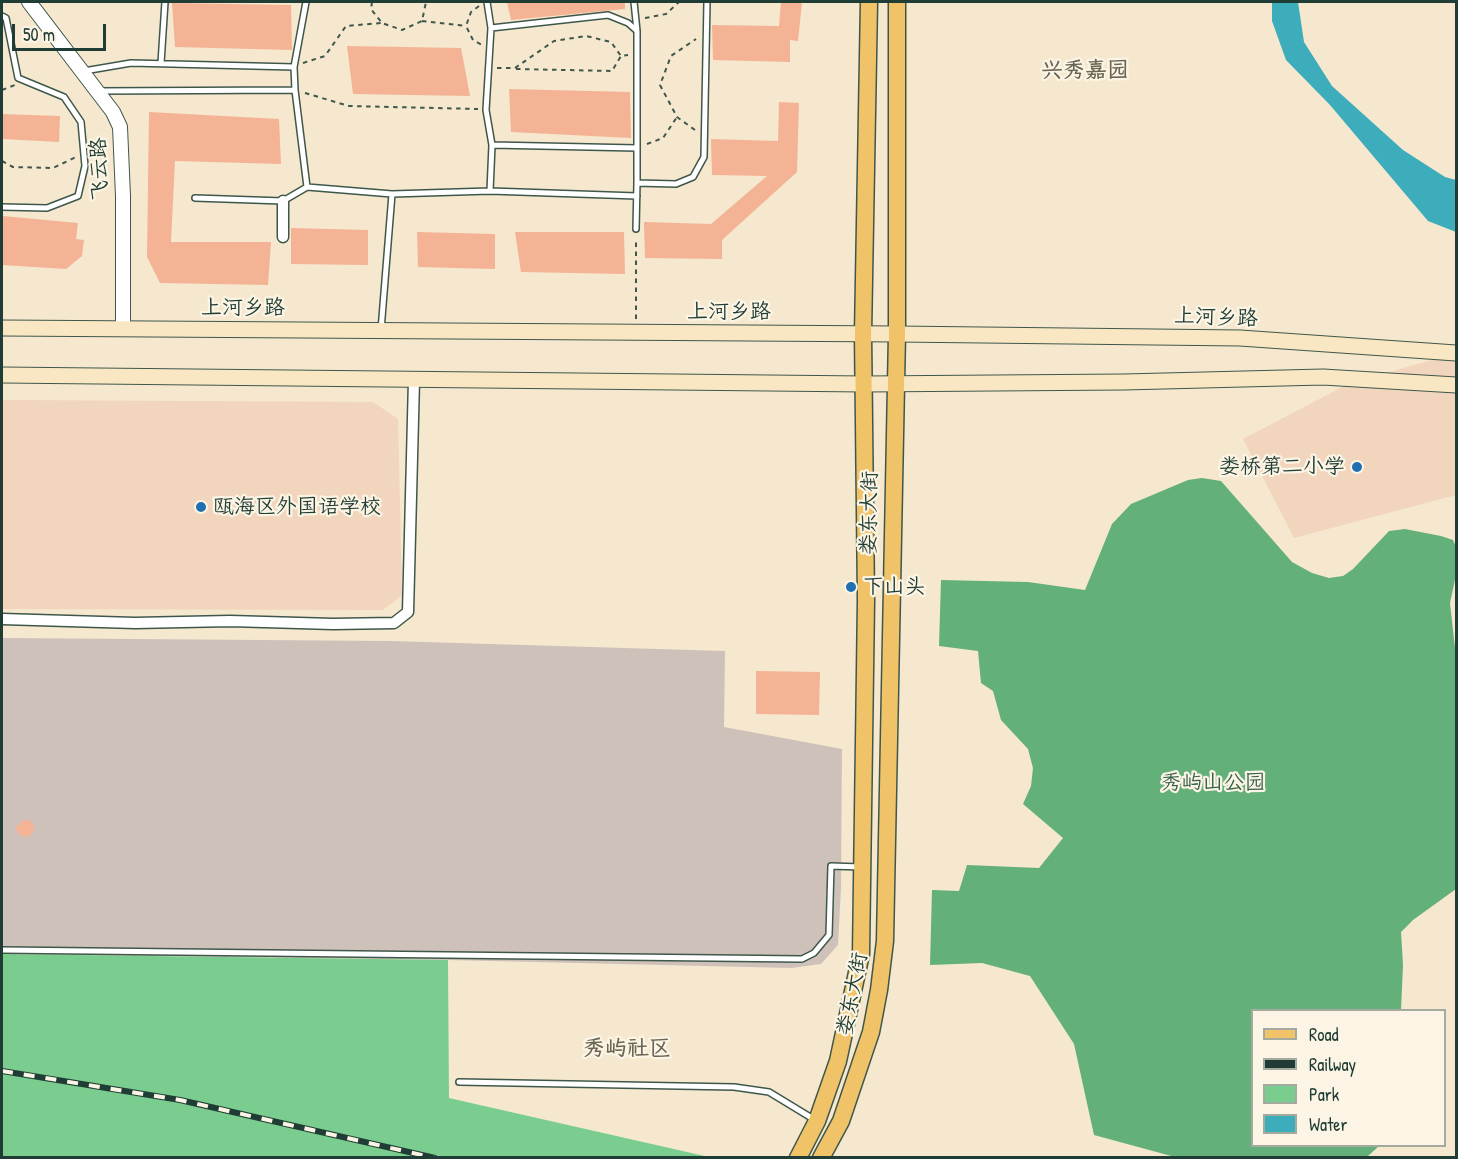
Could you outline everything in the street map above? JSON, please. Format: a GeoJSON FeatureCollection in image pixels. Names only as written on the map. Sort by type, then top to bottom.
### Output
{"type":"FeatureCollection","features":[{"type":"Feature","properties":{"kind":"main road","name":"娄东大街"},"geometry":{"type":"LineString","coordinates":[[798,1158],[817,1121],[838,1061],[861,954],[866,600],[863,333],[869,2]]}},
{"type":"Feature","properties":{"kind":"main road","name":"娄东大街"},"geometry":{"type":"LineString","coordinates":[[821,1158],[841,1121],[871,1032],[885,941],[897,334],[897,2]]}},
{"type":"Feature","properties":{"kind":"main road","name":"上河乡路"},"geometry":{"type":"LineString","coordinates":[[2,328],[863,333],[1240,338],[1456,353]]}},
{"type":"Feature","properties":{"kind":"main road"},"geometry":{"type":"LineString","coordinates":[[2,375],[865,384],[1124,382],[1323,377],[1456,385]]}},
{"type":"Feature","properties":{"kind":"street","name":"飞云路"},"geometry":{"type":"LineString","coordinates":[[29,2],[114,112],[120,127],[123,196],[123,328]]}},
{"type":"Feature","properties":{"kind":"street"},"geometry":{"type":"LineString","coordinates":[[283,237],[284,201]]}},
{"type":"Feature","properties":{"kind":"street"},"geometry":{"type":"LineString","coordinates":[[2,619],[394,623],[408,612],[414,380]]}},
{"type":"Feature","properties":{"kind":"lane"},"geometry":{"type":"LineString","coordinates":[[161,63],[165,2]]}},
{"type":"Feature","properties":{"kind":"lane"},"geometry":{"type":"LineString","coordinates":[[306,2],[294,67],[307,187]]}},
{"type":"Feature","properties":{"kind":"lane"},"geometry":{"type":"LineString","coordinates":[[487,2],[491,28],[486,110],[492,146],[490,191]]}},
{"type":"Feature","properties":{"kind":"lane"},"geometry":{"type":"LineString","coordinates":[[634,2],[637,31],[636,229]]}},
{"type":"Feature","properties":{"kind":"lane"},"geometry":{"type":"LineString","coordinates":[[637,183],[676,184],[693,177],[704,157],[707,2]]}},
{"type":"Feature","properties":{"kind":"lane"},"geometry":{"type":"LineString","coordinates":[[491,28],[608,15],[628,23],[637,31]]}},
{"type":"Feature","properties":{"kind":"lane"},"geometry":{"type":"LineString","coordinates":[[2,16],[6,18],[18,78],[64,97],[81,122],[85,166],[78,196],[47,208],[2,207]]}},
{"type":"Feature","properties":{"kind":"lane"},"geometry":{"type":"LineString","coordinates":[[82,72],[131,63],[294,67]]}},
{"type":"Feature","properties":{"kind":"lane"},"geometry":{"type":"LineString","coordinates":[[98,91],[295,90]]}},
{"type":"Feature","properties":{"kind":"lane"},"geometry":{"type":"LineString","coordinates":[[492,146],[637,148]]}},
{"type":"Feature","properties":{"kind":"lane"},"geometry":{"type":"LineString","coordinates":[[195,198],[284,201],[307,187],[392,194],[490,191],[637,196]]}},
{"type":"Feature","properties":{"kind":"lane"},"geometry":{"type":"LineString","coordinates":[[381,330],[392,194]]}},
{"type":"Feature","properties":{"kind":"lane"},"geometry":{"type":"LineString","coordinates":[[2,950],[802,959],[814,953],[829,935],[831,866],[863,867]]}},
{"type":"Feature","properties":{"kind":"lane"},"geometry":{"type":"LineString","coordinates":[[459,1082],[734,1087],[769,1092],[817,1121]]}},
{"type":"Feature","properties":{"kind":"path"},"geometry":{"type":"LineString","coordinates":[[372,2],[371,9],[382,23]]}},
{"type":"Feature","properties":{"kind":"path"},"geometry":{"type":"LineString","coordinates":[[422,21],[426,2]]}},
{"type":"Feature","properties":{"kind":"path"},"geometry":{"type":"LineString","coordinates":[[487,2],[471,12],[466,26],[473,40],[490,49]]}},
{"type":"Feature","properties":{"kind":"path"},"geometry":{"type":"LineString","coordinates":[[636,19],[666,14],[679,2]]}},
{"type":"Feature","properties":{"kind":"path"},"geometry":{"type":"LineString","coordinates":[[294,67],[325,56],[346,26],[382,23],[402,30],[422,21],[466,26]]}},
{"type":"Feature","properties":{"kind":"path"},"geometry":{"type":"LineString","coordinates":[[704,137],[677,117],[660,85],[671,56],[706,32]]}},
{"type":"Feature","properties":{"kind":"path"},"geometry":{"type":"LineString","coordinates":[[515,69],[554,41],[586,36],[611,42],[621,56]]}},
{"type":"Feature","properties":{"kind":"path"},"geometry":{"type":"LineString","coordinates":[[621,56],[637,55]]}},
{"type":"Feature","properties":{"kind":"path"},"geometry":{"type":"LineString","coordinates":[[489,67],[612,71],[621,56]]}},
{"type":"Feature","properties":{"kind":"path"},"geometry":{"type":"LineString","coordinates":[[295,90],[349,106],[486,110]]}},
{"type":"Feature","properties":{"kind":"path"},"geometry":{"type":"LineString","coordinates":[[637,148],[663,138],[677,117]]}},
{"type":"Feature","properties":{"kind":"path"},"geometry":{"type":"LineString","coordinates":[[2,161],[13,167],[53,168],[84,154]]}},
{"type":"Feature","properties":{"kind":"path"},"geometry":{"type":"LineString","coordinates":[[635,332],[636,229]]}},
{"type":"Feature","properties":{"kind":"shaded area","name":"娄桥第二小学"},"geometry":{"type":"Polygon","coordinates":[[[1456,353],[1456,495],[1294,538],[1243,439],[1348,384],[1456,353]]]}},
{"type":"Feature","properties":{"kind":"shaded area","name":"瓯海区外国语学校"},"geometry":{"type":"Polygon","coordinates":[[[2,400],[373,402],[398,419],[402,595],[383,610],[2,609],[2,400]]]}},
{"type":"Feature","properties":{"kind":"shaded area"},"geometry":{"type":"Polygon","coordinates":[[[2,638],[390,641],[725,651],[724,727],[842,749],[841,888],[838,945],[821,964],[791,968],[448,960],[2,954],[2,638]]]}},
{"type":"Feature","properties":{"kind":"green space","name":"秀屿山公园"},"geometry":{"type":"Polygon","coordinates":[[[1202,478],[1221,481],[1292,562],[1312,573],[1329,578],[1343,576],[1353,569],[1389,531],[1405,529],[1441,536],[1453,540],[1456,547],[1456,575],[1450,603],[1456,657],[1456,889],[1413,920],[1401,932],[1403,965],[1401,1009],[1251,1009],[1251,1147],[1378,1147],[1368,1156],[1175,1157],[1094,1135],[1074,1044],[1030,976],[982,963],[930,965],[932,890],[959,891],[967,865],[1039,868],[1063,838],[1023,804],[1031,786],[1033,768],[1028,749],[1001,720],[993,691],[981,683],[978,651],[939,646],[941,580],[1028,582],[1085,590],[1112,524],[1131,504],[1188,480],[1202,478]]]}},
{"type":"Feature","properties":{"kind":"green space"},"geometry":{"type":"Polygon","coordinates":[[[2,954],[448,960],[449,1098],[709,1157],[2,1157],[2,954]]]}},
{"type":"Feature","properties":{"kind":"water"},"geometry":{"type":"Polygon","coordinates":[[[1272,2],[1298,2],[1304,42],[1332,86],[1403,150],[1445,177],[1456,180],[1456,232],[1428,221],[1330,105],[1286,60],[1272,21],[1272,2]]]}},
{"type":"Feature","properties":{"kind":"building"},"geometry":{"type":"Polygon","coordinates":[[[507,2],[625,2],[625,9],[511,20],[507,2]]]}},
{"type":"Feature","properties":{"kind":"building"},"geometry":{"type":"Polygon","coordinates":[[[781,2],[802,2],[798,41],[790,40],[790,62],[713,60],[712,25],[779,26],[781,2]]]}},
{"type":"Feature","properties":{"kind":"building"},"geometry":{"type":"Polygon","coordinates":[[[172,3],[291,5],[292,50],[175,47],[172,3]]]}},
{"type":"Feature","properties":{"kind":"building"},"geometry":{"type":"Polygon","coordinates":[[[347,46],[461,48],[470,96],[353,94],[347,46]]]}},
{"type":"Feature","properties":{"kind":"building"},"geometry":{"type":"Polygon","coordinates":[[[509,89],[630,92],[631,138],[511,132],[509,89]]]}},
{"type":"Feature","properties":{"kind":"building"},"geometry":{"type":"Polygon","coordinates":[[[779,102],[799,103],[797,172],[722,240],[722,259],[645,258],[644,222],[711,224],[767,176],[712,175],[711,139],[778,141],[779,102]]]}},
{"type":"Feature","properties":{"kind":"building"},"geometry":{"type":"Polygon","coordinates":[[[149,112],[279,119],[281,164],[175,161],[171,242],[271,242],[268,285],[160,283],[147,257],[149,112]]]}},
{"type":"Feature","properties":{"kind":"building"},"geometry":{"type":"Polygon","coordinates":[[[2,114],[60,116],[59,142],[2,139],[2,114]]]}},
{"type":"Feature","properties":{"kind":"building"},"geometry":{"type":"Polygon","coordinates":[[[3,216],[78,223],[76,239],[84,240],[82,256],[66,269],[2,265],[3,216]]]}},
{"type":"Feature","properties":{"kind":"building"},"geometry":{"type":"Polygon","coordinates":[[[291,228],[368,230],[368,265],[291,264],[291,228]]]}},
{"type":"Feature","properties":{"kind":"building"},"geometry":{"type":"Polygon","coordinates":[[[417,232],[495,234],[495,269],[418,267],[417,232]]]}},
{"type":"Feature","properties":{"kind":"building"},"geometry":{"type":"Polygon","coordinates":[[[515,232],[624,232],[625,274],[521,272],[515,232]]]}},
{"type":"Feature","properties":{"kind":"building"},"geometry":{"type":"Polygon","coordinates":[[[756,671],[820,672],[819,715],[756,714],[756,671]]]}},
{"type":"Feature","properties":{"kind":"building"},"geometry":{"type":"Polygon","coordinates":[[[24,820],[34,825],[33,832],[28,837],[20,835],[15,828],[24,820]]]}},
{"type":"Feature","properties":{"kind":"railway"},"geometry":{"type":"LineString","coordinates":[[2,1071],[180,1100],[435,1158]]}},
{"type":"Feature","properties":{"kind":"place","name":"娄桥第二小学"},"geometry":{"type":"Point","coordinates":[1357,467]}},
{"type":"Feature","properties":{"kind":"place","name":"瓯海区外国语学校"},"geometry":{"type":"Point","coordinates":[201,507]}},
{"type":"Feature","properties":{"kind":"place","name":"下山头"},"geometry":{"type":"Point","coordinates":[851,587]}},
{"type":"Feature","properties":{"kind":"district","name":"兴秀嘉园"},"geometry":{"type":"Point","coordinates":[1085,71]}},
{"type":"Feature","properties":{"kind":"district","name":"秀屿社区"},"geometry":{"type":"Point","coordinates":[627,1049]}}]}
